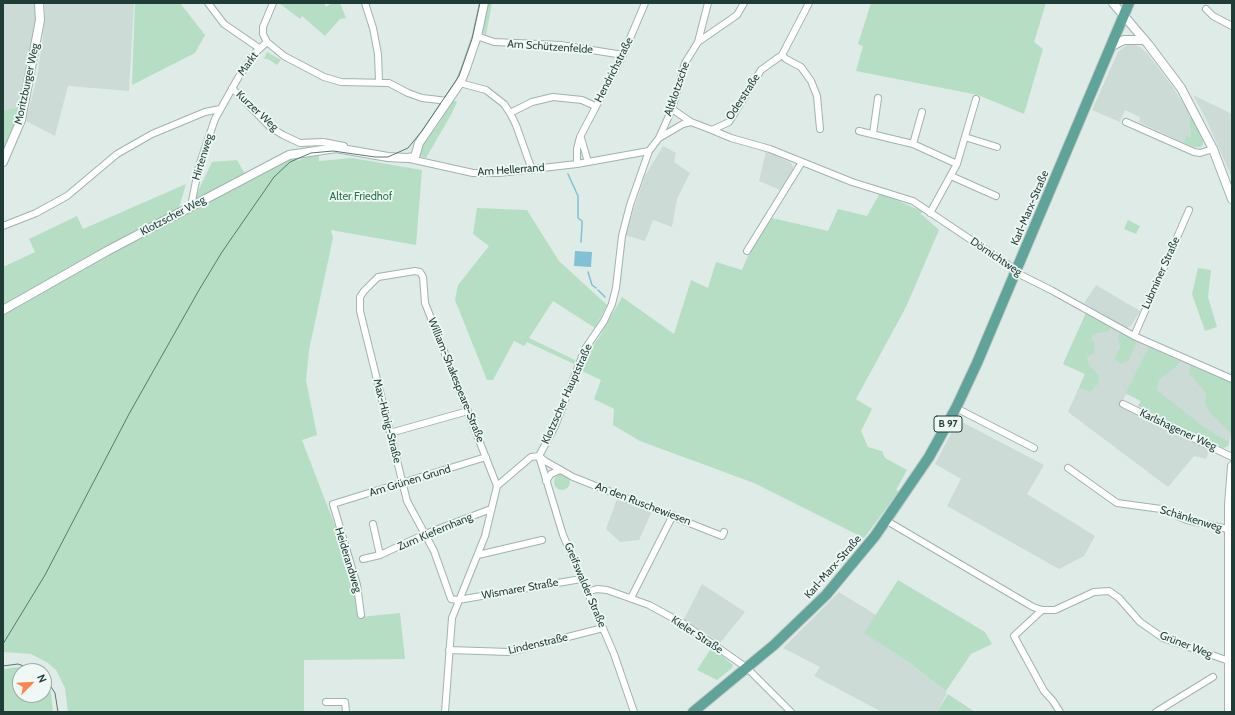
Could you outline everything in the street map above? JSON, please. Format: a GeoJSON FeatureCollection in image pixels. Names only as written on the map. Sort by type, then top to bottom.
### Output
{"type":"FeatureCollection","features":[{"type":"Feature","properties":{"kind":"main road","name":"B 97"},"geometry":{"type":"LineString","coordinates":[[1124,16],[1129,3]]}},
{"type":"Feature","properties":{"kind":"main road","name":"Karl-Marx-Straße"},"geometry":{"type":"LineString","coordinates":[[693,712],[774,645],[826,595],[887,521],[929,457],[956,408],[1124,16]]}},
{"type":"Feature","properties":{"kind":"street","name":"Moritzburger Weg"},"geometry":{"type":"LineString","coordinates":[[3,162],[21,120],[40,20],[39,3]]}},
{"type":"Feature","properties":{"kind":"street"},"geometry":{"type":"LineString","coordinates":[[208,3],[224,24],[259,48]]}},
{"type":"Feature","properties":{"kind":"street"},"geometry":{"type":"LineString","coordinates":[[267,42],[263,34],[263,27],[273,3]]}},
{"type":"Feature","properties":{"kind":"street"},"geometry":{"type":"LineString","coordinates":[[366,3],[378,54],[379,82]]}},
{"type":"Feature","properties":{"kind":"street"},"geometry":{"type":"LineString","coordinates":[[406,158],[416,157],[419,143],[460,83],[477,36],[484,3]]}},
{"type":"Feature","properties":{"kind":"street","name":"Hendrichstraße"},"geometry":{"type":"LineString","coordinates":[[577,164],[577,149],[580,137],[623,55],[645,3]]}},
{"type":"Feature","properties":{"kind":"street","name":"Altklotzsche"},"geometry":{"type":"LineString","coordinates":[[649,151],[659,138],[672,109],[685,63],[698,42],[708,3]]}},
{"type":"Feature","properties":{"kind":"street"},"geometry":{"type":"LineString","coordinates":[[698,42],[737,15],[744,3]]}},
{"type":"Feature","properties":{"kind":"street","name":"Oderstraße"},"geometry":{"type":"LineString","coordinates":[[712,130],[728,122],[761,70],[782,55],[809,3]]}},
{"type":"Feature","properties":{"kind":"street"},"geometry":{"type":"LineString","coordinates":[[1113,3],[1181,88],[1213,149],[1231,194]]}},
{"type":"Feature","properties":{"kind":"street"},"geometry":{"type":"LineString","coordinates":[[1206,9],[1213,16],[1232,26]]}},
{"type":"Feature","properties":{"kind":"street","name":"Am Schützenfelde"},"geometry":{"type":"LineString","coordinates":[[477,36],[494,42],[561,45],[623,55]]}},
{"type":"Feature","properties":{"kind":"street"},"geometry":{"type":"LineString","coordinates":[[1112,46],[1124,40],[1144,40]]}},
{"type":"Feature","properties":{"kind":"street","name":"Markt"},"geometry":{"type":"LineString","coordinates":[[220,109],[232,88],[259,48],[267,42],[274,50],[308,69],[341,82],[389,83],[408,93],[422,98],[448,102]]}},
{"type":"Feature","properties":{"kind":"street"},"geometry":{"type":"LineString","coordinates":[[782,55],[786,60],[801,67],[811,81],[818,100],[820,129]]}},
{"type":"Feature","properties":{"kind":"street"},"geometry":{"type":"LineString","coordinates":[[460,83],[486,90],[504,104],[510,113],[532,170]]}},
{"type":"Feature","properties":{"kind":"street","name":"Kurzer Weg"},"geometry":{"type":"LineString","coordinates":[[232,88],[270,127],[296,142],[323,142],[351,149]]}},
{"type":"Feature","properties":{"kind":"street"},"geometry":{"type":"LineString","coordinates":[[510,113],[532,102],[553,98],[582,100],[595,106]]}},
{"type":"Feature","properties":{"kind":"street"},"geometry":{"type":"LineString","coordinates":[[873,134],[878,98]]}},
{"type":"Feature","properties":{"kind":"street"},"geometry":{"type":"LineString","coordinates":[[930,213],[957,164],[976,99]]}},
{"type":"Feature","properties":{"kind":"street"},"geometry":{"type":"LineString","coordinates":[[3,226],[68,196],[117,154],[152,134],[205,112],[220,109]]}},
{"type":"Feature","properties":{"kind":"street","name":"Hirtenweg"},"geometry":{"type":"LineString","coordinates":[[191,206],[199,166],[220,109]]}},
{"type":"Feature","properties":{"kind":"street"},"geometry":{"type":"LineString","coordinates":[[672,109],[691,122],[712,130]]}},
{"type":"Feature","properties":{"kind":"street"},"geometry":{"type":"LineString","coordinates":[[912,144],[922,112]]}},
{"type":"Feature","properties":{"kind":"street"},"geometry":{"type":"LineString","coordinates":[[659,138],[683,124],[691,122]]}},
{"type":"Feature","properties":{"kind":"street"},"geometry":{"type":"LineString","coordinates":[[1126,122],[1194,152],[1200,153],[1213,149]]}},
{"type":"Feature","properties":{"kind":"street","name":"Dörnichtweg"},"geometry":{"type":"LineString","coordinates":[[712,130],[730,138],[770,149],[852,182],[913,201],[1010,266],[1015,272],[1052,290],[1134,336],[1232,379]]}},
{"type":"Feature","properties":{"kind":"street"},"geometry":{"type":"LineString","coordinates":[[859,131],[912,144],[957,164]]}},
{"type":"Feature","properties":{"kind":"street"},"geometry":{"type":"LineString","coordinates":[[580,137],[588,162]]}},
{"type":"Feature","properties":{"kind":"street"},"geometry":{"type":"LineString","coordinates":[[965,137],[997,147]]}},
{"type":"Feature","properties":{"kind":"street","name":"Klotzscher Weg"},"geometry":{"type":"LineString","coordinates":[[3,310],[107,251],[289,155],[323,148],[351,149]]}},
{"type":"Feature","properties":{"kind":"street","name":"Am Hellerrand"},"geometry":{"type":"LineString","coordinates":[[351,149],[406,158],[473,173],[504,173],[532,170],[577,164],[649,151]]}},
{"type":"Feature","properties":{"kind":"street","name":"Klotzscher Hauptstraße"},"geometry":{"type":"LineString","coordinates":[[497,486],[531,457],[539,456],[557,420],[585,349],[604,321],[612,304],[616,288],[622,236],[630,206],[649,151]]}},
{"type":"Feature","properties":{"kind":"street"},"geometry":{"type":"LineString","coordinates":[[747,251],[802,162]]}},
{"type":"Feature","properties":{"kind":"street"},"geometry":{"type":"LineString","coordinates":[[951,176],[996,196]]}},
{"type":"Feature","properties":{"kind":"street","name":"Lubminer Straße"},"geometry":{"type":"LineString","coordinates":[[1134,336],[1189,210]]}},
{"type":"Feature","properties":{"kind":"street","name":"Max-Hünig-Straße"},"geometry":{"type":"LineString","coordinates":[[420,272],[415,271],[378,277],[368,285],[360,297],[360,311],[402,483],[413,514],[434,551],[451,599],[458,600]]}},
{"type":"Feature","properties":{"kind":"street","name":"William-Shakespeare-Straße"},"geometry":{"type":"LineString","coordinates":[[420,272],[423,277],[426,303],[497,486]]}},
{"type":"Feature","properties":{"kind":"street","name":"Karlshagener Weg"},"geometry":{"type":"LineString","coordinates":[[1123,404],[1232,457]]}},
{"type":"Feature","properties":{"kind":"street"},"geometry":{"type":"LineString","coordinates":[[956,408],[1034,448]]}},
{"type":"Feature","properties":{"kind":"street"},"geometry":{"type":"LineString","coordinates":[[390,433],[468,411]]}},
{"type":"Feature","properties":{"kind":"street","name":"An den Ruschewiesen"},"geometry":{"type":"LineString","coordinates":[[539,456],[573,477],[673,515],[722,536],[724,532]]}},
{"type":"Feature","properties":{"kind":"street","name":"Greifswalder Straße"},"geometry":{"type":"LineString","coordinates":[[539,456],[563,535],[603,628],[634,712]]}},
{"type":"Feature","properties":{"kind":"street","name":"Am Grünen Grund"},"geometry":{"type":"LineString","coordinates":[[333,504],[486,457]]}},
{"type":"Feature","properties":{"kind":"street"},"geometry":{"type":"LineString","coordinates":[[1229,712],[1231,670],[1229,661],[1232,466]]}},
{"type":"Feature","properties":{"kind":"street","name":"Schänkenweg"},"geometry":{"type":"LineString","coordinates":[[1068,468],[1117,503],[1161,509],[1187,520],[1231,530]]}},
{"type":"Feature","properties":{"kind":"street"},"geometry":{"type":"LineString","coordinates":[[546,481],[550,474],[560,470]]}},
{"type":"Feature","properties":{"kind":"street"},"geometry":{"type":"LineString","coordinates":[[445,712],[452,618],[458,600],[486,536],[497,486]]}},
{"type":"Feature","properties":{"kind":"street","name":"Heiderandweg"},"geometry":{"type":"LineString","coordinates":[[333,504],[357,585],[361,615]]}},
{"type":"Feature","properties":{"kind":"street","name":"Zum Kiefernhang"},"geometry":{"type":"LineString","coordinates":[[363,559],[380,555],[425,534],[491,509]]}},
{"type":"Feature","properties":{"kind":"street"},"geometry":{"type":"LineString","coordinates":[[631,598],[673,515]]}},
{"type":"Feature","properties":{"kind":"street"},"geometry":{"type":"LineString","coordinates":[[887,521],[1033,607],[1042,610],[1014,636],[1044,691],[1054,701],[1060,712]]}},
{"type":"Feature","properties":{"kind":"street"},"geometry":{"type":"LineString","coordinates":[[373,524],[380,555]]}},
{"type":"Feature","properties":{"kind":"street"},"geometry":{"type":"LineString","coordinates":[[478,555],[542,540]]}},
{"type":"Feature","properties":{"kind":"street","name":"Wismarer Straße"},"geometry":{"type":"LineString","coordinates":[[458,600],[581,579]]}},
{"type":"Feature","properties":{"kind":"street","name":"Kieler Straße"},"geometry":{"type":"LineString","coordinates":[[587,592],[597,589],[607,590],[649,605],[684,624],[747,668],[791,712]]}},
{"type":"Feature","properties":{"kind":"street","name":"Grüner Weg"},"geometry":{"type":"LineString","coordinates":[[1042,610],[1055,610],[1094,592],[1109,591],[1119,598],[1140,622],[1163,638],[1229,661]]}},
{"type":"Feature","properties":{"kind":"street","name":"Lindenstraße"},"geometry":{"type":"LineString","coordinates":[[449,650],[509,652],[603,628]]}},
{"type":"Feature","properties":{"kind":"street"},"geometry":{"type":"LineString","coordinates":[[1156,712],[1214,677]]}},
{"type":"Feature","properties":{"kind":"street"},"geometry":{"type":"LineString","coordinates":[[326,702],[345,702],[346,712]]}},
{"type":"Feature","properties":{"kind":"shaded area"},"geometry":{"type":"Polygon","coordinates":[[[3,3],[37,3],[38,20],[22,107],[3,110],[3,3]]]}},
{"type":"Feature","properties":{"kind":"shaded area"},"geometry":{"type":"Polygon","coordinates":[[[45,3],[134,3],[129,91],[68,86],[55,136],[26,121],[37,77],[42,44],[45,3]]]}},
{"type":"Feature","properties":{"kind":"shaded area"},"geometry":{"type":"Polygon","coordinates":[[[1128,44],[1134,44],[1147,53],[1172,86],[1192,117],[1189,118],[1191,137],[1186,136],[1184,143],[1139,122],[1140,117],[1125,110],[1120,122],[1092,110],[1118,52],[1128,44]]]}},
{"type":"Feature","properties":{"kind":"shaded area"},"geometry":{"type":"Polygon","coordinates":[[[1193,95],[1232,114],[1232,178],[1206,119],[1193,95]]]}},
{"type":"Feature","properties":{"kind":"shaded area"},"geometry":{"type":"Polygon","coordinates":[[[663,146],[676,153],[674,162],[690,173],[677,199],[672,227],[653,220],[645,241],[625,235],[645,176],[663,146]]]}},
{"type":"Feature","properties":{"kind":"shaded area"},"geometry":{"type":"Polygon","coordinates":[[[766,151],[791,163],[794,168],[780,190],[759,181],[766,151]]]}},
{"type":"Feature","properties":{"kind":"shaded area"},"geometry":{"type":"Polygon","coordinates":[[[1096,285],[1140,311],[1131,326],[1126,328],[1084,303],[1096,285]]]}},
{"type":"Feature","properties":{"kind":"shaded area"},"geometry":{"type":"Polygon","coordinates":[[[1086,313],[1149,347],[1232,383],[1232,432],[1228,446],[1223,448],[1138,406],[1141,401],[1126,394],[1120,406],[1210,450],[1206,459],[1194,456],[1168,487],[1068,412],[1085,374],[1063,364],[1086,313]]]}},
{"type":"Feature","properties":{"kind":"shaded area"},"geometry":{"type":"Polygon","coordinates":[[[958,420],[1044,465],[1027,494],[1095,536],[1084,556],[1059,569],[947,506],[961,479],[935,464],[958,420]]]}},
{"type":"Feature","properties":{"kind":"shaded area"},"geometry":{"type":"Polygon","coordinates":[[[618,496],[653,509],[639,540],[620,542],[606,529],[618,496]]]}},
{"type":"Feature","properties":{"kind":"shaded area"},"geometry":{"type":"Polygon","coordinates":[[[702,584],[745,612],[720,643],[684,619],[702,584]]]}},
{"type":"Feature","properties":{"kind":"shaded area"},"geometry":{"type":"Polygon","coordinates":[[[839,592],[876,615],[865,633],[911,664],[946,691],[946,695],[937,712],[882,712],[814,676],[820,667],[783,648],[839,592]]]}},
{"type":"Feature","properties":{"kind":"green space"},"geometry":{"type":"Polygon","coordinates":[[[135,3],[180,3],[205,35],[195,53],[132,85],[135,3]]]}},
{"type":"Feature","properties":{"kind":"green space"},"geometry":{"type":"Polygon","coordinates":[[[279,3],[324,3],[326,7],[332,3],[340,3],[346,18],[340,19],[325,36],[302,16],[300,19],[279,3]]]}},
{"type":"Feature","properties":{"kind":"green space"},"geometry":{"type":"Polygon","coordinates":[[[486,3],[492,3],[486,35],[481,31],[486,3]]]}},
{"type":"Feature","properties":{"kind":"green space"},"geometry":{"type":"Polygon","coordinates":[[[871,3],[1046,3],[1034,42],[1043,49],[1024,114],[978,95],[856,71],[863,46],[858,44],[871,3]]]}},
{"type":"Feature","properties":{"kind":"green space"},"geometry":{"type":"Polygon","coordinates":[[[267,52],[281,60],[277,65],[268,59],[264,59],[267,52]]]}},
{"type":"Feature","properties":{"kind":"green space"},"geometry":{"type":"Polygon","coordinates":[[[452,99],[457,102],[452,113],[426,158],[420,156],[421,146],[433,128],[435,129],[442,118],[440,117],[452,99]]]}},
{"type":"Feature","properties":{"kind":"green space"},"geometry":{"type":"Polygon","coordinates":[[[22,107],[3,157],[3,110],[22,107]]]}},
{"type":"Feature","properties":{"kind":"green space"},"geometry":{"type":"Polygon","coordinates":[[[1192,117],[1203,139],[1203,145],[1201,147],[1194,147],[1184,143],[1186,136],[1191,137],[1189,118],[1192,117]]]}},
{"type":"Feature","properties":{"kind":"green space","name":"Alter Friedhof"},"geometry":{"type":"Polygon","coordinates":[[[319,152],[319,161],[352,158],[422,170],[416,245],[331,230],[333,238],[309,350],[306,380],[317,435],[302,440],[348,560],[356,587],[360,617],[400,613],[405,659],[304,660],[304,712],[68,712],[65,688],[56,670],[52,666],[52,663],[48,663],[31,654],[3,652],[3,267],[35,252],[29,239],[77,216],[83,229],[186,184],[178,211],[226,191],[294,157],[297,161],[319,152]]]}},
{"type":"Feature","properties":{"kind":"green space"},"geometry":{"type":"Polygon","coordinates":[[[237,160],[246,176],[192,204],[212,162],[237,160]]]}},
{"type":"Feature","properties":{"kind":"green space"},"geometry":{"type":"Polygon","coordinates":[[[880,193],[922,211],[921,214],[939,230],[906,307],[856,399],[872,409],[861,431],[868,447],[882,451],[885,458],[907,470],[896,490],[899,491],[864,538],[754,483],[640,441],[613,425],[614,409],[594,399],[601,380],[582,371],[587,353],[598,339],[622,297],[674,334],[691,280],[708,288],[716,262],[742,270],[750,251],[772,218],[828,231],[838,209],[867,216],[880,193]]]}},
{"type":"Feature","properties":{"kind":"green space"},"geometry":{"type":"Polygon","coordinates":[[[477,208],[527,210],[559,261],[607,305],[595,328],[553,301],[529,338],[575,360],[574,364],[527,342],[524,346],[514,341],[493,380],[487,380],[455,300],[458,285],[489,246],[473,234],[477,208]]]}},
{"type":"Feature","properties":{"kind":"green space"},"geometry":{"type":"Polygon","coordinates":[[[1128,220],[1140,226],[1136,234],[1124,229],[1128,220]]]}},
{"type":"Feature","properties":{"kind":"green space"},"geometry":{"type":"Polygon","coordinates":[[[1198,268],[1211,270],[1208,297],[1217,327],[1205,331],[1192,294],[1198,268]]]}},
{"type":"Feature","properties":{"kind":"green space"},"geometry":{"type":"Polygon","coordinates":[[[1086,313],[1111,326],[1109,331],[1093,334],[1091,339],[1095,344],[1094,353],[1087,357],[1089,365],[1099,376],[1098,384],[1090,392],[1079,388],[1085,374],[1063,364],[1086,313]]]}},
{"type":"Feature","properties":{"kind":"green space"},"geometry":{"type":"Polygon","coordinates":[[[1121,332],[1137,341],[1129,360],[1121,364],[1114,359],[1120,348],[1118,335],[1121,332]]]}},
{"type":"Feature","properties":{"kind":"green space"},"geometry":{"type":"Polygon","coordinates":[[[1149,347],[1180,361],[1176,367],[1159,379],[1157,390],[1202,426],[1229,442],[1228,446],[1223,448],[1138,406],[1141,401],[1126,393],[1149,347]]]}},
{"type":"Feature","properties":{"kind":"green space"},"geometry":{"type":"Polygon","coordinates":[[[1190,365],[1232,383],[1231,434],[1209,411],[1205,404],[1206,393],[1189,374],[1190,365]]]}},
{"type":"Feature","properties":{"kind":"green space"},"geometry":{"type":"Polygon","coordinates":[[[562,474],[568,476],[570,482],[568,488],[562,490],[556,488],[554,482],[556,476],[562,474]]]}},
{"type":"Feature","properties":{"kind":"green space"},"geometry":{"type":"Polygon","coordinates":[[[898,580],[985,632],[992,644],[971,654],[946,691],[911,664],[864,633],[898,580]]]}},
{"type":"Feature","properties":{"kind":"green space"},"geometry":{"type":"Polygon","coordinates":[[[712,647],[733,665],[732,668],[717,680],[697,670],[712,647]]]}},
{"type":"Feature","properties":{"kind":"green space"},"geometry":{"type":"Polygon","coordinates":[[[12,668],[12,703],[52,702],[53,712],[3,712],[3,669],[12,668]]]}},
{"type":"Feature","properties":{"kind":"green space"},"geometry":{"type":"Polygon","coordinates":[[[948,694],[975,712],[937,712],[948,694]]]}},
{"type":"Feature","properties":{"kind":"water"},"geometry":{"type":"Polygon","coordinates":[[[575,251],[592,252],[591,267],[574,266],[575,251]]]}},
{"type":"Feature","properties":{"kind":"waterway"},"geometry":{"type":"LineString","coordinates":[[568,174],[578,196],[578,218],[582,221],[581,242]]}},
{"type":"Feature","properties":{"kind":"waterway"},"geometry":{"type":"LineString","coordinates":[[588,272],[592,285],[596,288]]}},
{"type":"Feature","properties":{"kind":"waterway"},"geometry":{"type":"LineString","coordinates":[[598,290],[605,297]]}},
{"type":"Feature","properties":{"kind":"tram line"},"geometry":{"type":"LineString","coordinates":[[3,644],[45,575],[129,414],[199,290],[222,252],[274,177],[290,162],[311,153],[333,151],[375,157],[388,157],[408,148],[422,131],[459,76],[472,39],[480,3]]}},
{"type":"Feature","properties":{"kind":"tram line"},"geometry":{"type":"LineString","coordinates":[[3,666],[12,665]]}},
{"type":"Feature","properties":{"kind":"tram line"},"geometry":{"type":"LineString","coordinates":[[52,688],[55,693],[58,712]]}}]}
